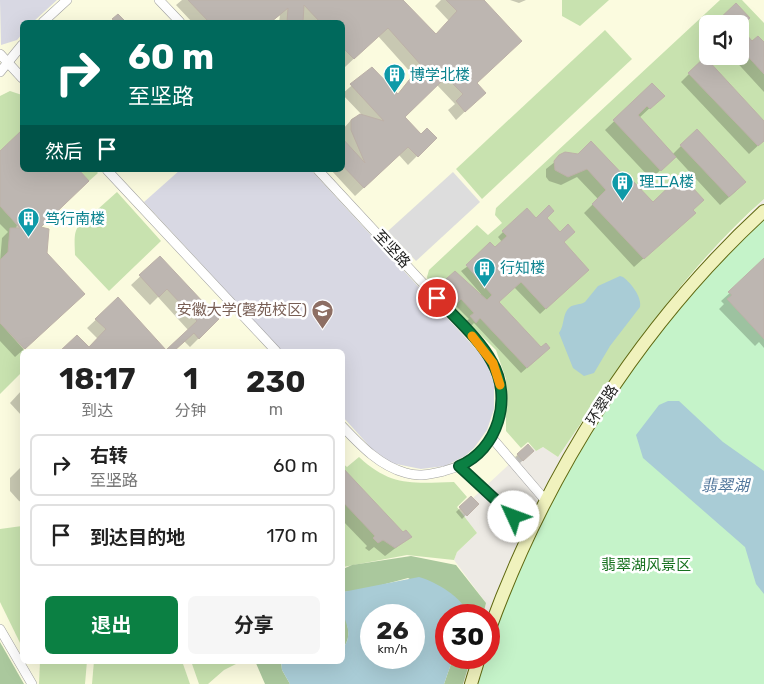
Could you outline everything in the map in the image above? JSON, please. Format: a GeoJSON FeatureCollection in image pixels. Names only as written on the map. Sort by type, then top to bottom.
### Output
{"type":"FeatureCollection","features":[{"type":"Feature","properties":{"kind":"street"},"geometry":{"type":"LineString","coordinates":[[45,20],[67,0]]}},
{"type":"Feature","properties":{"kind":"street"},"geometry":{"type":"LineString","coordinates":[[159,0],[178,20]]}},
{"type":"Feature","properties":{"kind":"street"},"geometry":{"type":"LineString","coordinates":[[0,72],[20,47]]}},
{"type":"Feature","properties":{"kind":"street"},"geometry":{"type":"LineString","coordinates":[[0,54],[20,76]]}},
{"type":"Feature","properties":{"kind":"street"},"geometry":{"type":"LineString","coordinates":[[110,172],[274,349]]}},
{"type":"Feature","properties":{"kind":"street","name":"至坚路"},"geometry":{"type":"LineString","coordinates":[[320,172],[489,356],[499,379],[498,420],[492,438],[476,457],[459,466],[431,474],[406,473],[388,466],[372,456],[345,429]]}},
{"type":"Feature","properties":{"kind":"street","name":"环翠路"},"geometry":{"type":"LineString","coordinates":[[500,604],[530,532],[587,428],[646,342],[709,267],[764,211]]}},
{"type":"Feature","properties":{"kind":"street"},"geometry":{"type":"LineString","coordinates":[[492,438],[546,501]]}},
{"type":"Feature","properties":{"kind":"street"},"geometry":{"type":"LineString","coordinates":[[459,466],[530,532]]}},
{"type":"Feature","properties":{"kind":"street"},"geometry":{"type":"LineString","coordinates":[[0,629],[20,663]]}},
{"type":"Feature","properties":{"kind":"street"},"geometry":{"type":"LineString","coordinates":[[20,664],[32,684]]}},
{"type":"Feature","properties":{"kind":"street"},"geometry":{"type":"LineString","coordinates":[[471,684],[476,669]]}},
{"type":"Feature","properties":{"kind":"shaded area","name":"安徽大学(磬苑校区)"},"geometry":{"type":"Polygon","coordinates":[[[0,0],[764,0],[764,199],[713,250],[660,311],[558,457],[543,447],[536,451],[531,445],[534,451],[523,461],[518,456],[473,498],[467,516],[460,511],[477,533],[457,552],[454,560],[486,603],[435,604],[435,669],[468,669],[463,684],[0,684],[0,0]]]}},
{"type":"Feature","properties":{"kind":"shaded area"},"geometry":{"type":"Polygon","coordinates":[[[0,0],[57,0],[35,20],[20,20],[20,36],[17,40],[1,45],[0,0]]]}},
{"type":"Feature","properties":{"kind":"shaded area"},"geometry":{"type":"Polygon","coordinates":[[[178,172],[313,172],[486,360],[494,384],[494,409],[487,430],[474,448],[465,456],[445,466],[421,469],[391,463],[371,448],[345,419],[345,349],[280,349],[144,202],[178,172]]]}},
{"type":"Feature","properties":{"kind":"shaded area"},"geometry":{"type":"Polygon","coordinates":[[[453,172],[480,202],[416,261],[388,231],[453,172]]]}},
{"type":"Feature","properties":{"kind":"green space"},"geometry":{"type":"Polygon","coordinates":[[[562,0],[609,0],[580,26],[562,16],[562,0]]]}},
{"type":"Feature","properties":{"kind":"green space"},"geometry":{"type":"Polygon","coordinates":[[[720,0],[742,0],[764,23],[764,199],[734,227],[679,289],[629,355],[558,457],[543,447],[536,451],[528,442],[521,448],[506,431],[506,379],[496,350],[429,284],[427,277],[429,270],[477,225],[488,235],[502,223],[495,215],[496,208],[699,20],[699,65],[749,65],[749,15],[704,15],[720,0]]]}},
{"type":"Feature","properties":{"kind":"green space"},"geometry":{"type":"Polygon","coordinates":[[[605,30],[632,59],[482,199],[456,169],[605,30]]]}},
{"type":"Feature","properties":{"kind":"green space"},"geometry":{"type":"Polygon","coordinates":[[[10,91],[20,94],[20,133],[0,151],[0,96],[10,91]]]}},
{"type":"Feature","properties":{"kind":"green space"},"geometry":{"type":"Polygon","coordinates":[[[81,172],[98,173],[89,181],[81,172]]]}},
{"type":"Feature","properties":{"kind":"green space"},"geometry":{"type":"Polygon","coordinates":[[[117,192],[161,241],[109,291],[75,255],[75,236],[78,227],[117,192]]]}},
{"type":"Feature","properties":{"kind":"green space"},"geometry":{"type":"Polygon","coordinates":[[[0,206],[17,225],[16,228],[10,228],[13,247],[0,260],[0,206]]]}},
{"type":"Feature","properties":{"kind":"green space","name":"翡翠湖风景区"},"geometry":{"type":"Polygon","coordinates":[[[764,211],[764,684],[471,684],[476,669],[500,669],[499,604],[508,582],[621,376],[764,211]]]}},
{"type":"Feature","properties":{"kind":"green space"},"geometry":{"type":"Polygon","coordinates":[[[0,323],[23,349],[20,349],[20,374],[0,394],[0,323]]]}},
{"type":"Feature","properties":{"kind":"green space"},"geometry":{"type":"Polygon","coordinates":[[[359,457],[382,474],[403,481],[426,483],[454,482],[467,497],[457,507],[477,533],[457,552],[454,560],[407,555],[345,567],[345,465],[347,467],[359,457]]]}},
{"type":"Feature","properties":{"kind":"green space"},"geometry":{"type":"Polygon","coordinates":[[[20,526],[20,643],[0,602],[0,529],[20,526]]]}},
{"type":"Feature","properties":{"kind":"green space"},"geometry":{"type":"Polygon","coordinates":[[[411,556],[456,565],[486,604],[456,604],[408,578],[363,590],[345,592],[345,568],[352,565],[411,556]]]}},
{"type":"Feature","properties":{"kind":"green space"},"geometry":{"type":"Polygon","coordinates":[[[345,618],[348,634],[345,645],[345,618]]]}},
{"type":"Feature","properties":{"kind":"green space"},"geometry":{"type":"Polygon","coordinates":[[[0,642],[24,684],[0,684],[0,642]]]}},
{"type":"Feature","properties":{"kind":"green space"},"geometry":{"type":"Polygon","coordinates":[[[40,664],[87,664],[85,684],[39,684],[40,664]]]}},
{"type":"Feature","properties":{"kind":"green space"},"geometry":{"type":"Polygon","coordinates":[[[94,664],[183,664],[190,684],[92,684],[94,664]]]}},
{"type":"Feature","properties":{"kind":"green space"},"geometry":{"type":"Polygon","coordinates":[[[192,664],[236,664],[224,670],[208,684],[199,684],[192,664]]]}},
{"type":"Feature","properties":{"kind":"green space"},"geometry":{"type":"Polygon","coordinates":[[[256,664],[281,664],[282,670],[290,684],[265,684],[256,664]]]}},
{"type":"Feature","properties":{"kind":"green space"},"geometry":{"type":"Polygon","coordinates":[[[449,669],[468,669],[463,684],[444,684],[449,669]]]}},
{"type":"Feature","properties":{"kind":"water"},"geometry":{"type":"Polygon","coordinates":[[[620,276],[635,290],[640,307],[610,346],[594,373],[584,376],[573,368],[559,333],[566,312],[572,306],[585,302],[598,286],[620,276]]]}},
{"type":"Feature","properties":{"kind":"water","name":"翡翠湖"},"geometry":{"type":"Polygon","coordinates":[[[668,401],[679,401],[723,442],[764,471],[764,594],[756,584],[745,547],[643,458],[636,435],[659,405],[668,401]]]}},
{"type":"Feature","properties":{"kind":"water"},"geometry":{"type":"Polygon","coordinates":[[[419,577],[441,586],[462,604],[435,604],[435,669],[449,669],[444,684],[290,684],[282,670],[281,664],[345,664],[345,645],[348,633],[345,618],[345,592],[419,577]]]}},
{"type":"Feature","properties":{"kind":"building","name":"博学北楼"},"geometry":{"type":"Polygon","coordinates":[[[188,0],[403,0],[436,34],[457,11],[446,0],[484,0],[522,41],[477,83],[486,93],[465,112],[456,101],[463,94],[446,77],[405,117],[421,134],[427,128],[437,138],[418,157],[408,147],[364,188],[345,168],[345,141],[365,163],[351,130],[351,120],[360,114],[384,121],[350,84],[372,67],[398,94],[421,65],[388,28],[354,59],[345,50],[345,20],[318,20],[304,5],[303,20],[287,20],[288,8],[273,20],[207,20],[188,0]]]}},
{"type":"Feature","properties":{"kind":"building"},"geometry":{"type":"Polygon","coordinates":[[[736,3],[747,15],[723,15],[736,3]]]}},
{"type":"Feature","properties":{"kind":"building"},"geometry":{"type":"Polygon","coordinates":[[[118,14],[124,20],[113,20],[112,19],[118,14]]]}},
{"type":"Feature","properties":{"kind":"building"},"geometry":{"type":"Polygon","coordinates":[[[758,36],[764,42],[764,74],[749,58],[749,38],[752,41],[758,36]]]}},
{"type":"Feature","properties":{"kind":"building"},"geometry":{"type":"Polygon","coordinates":[[[699,63],[699,65],[712,65],[764,121],[764,141],[758,146],[688,73],[699,63]]]}},
{"type":"Feature","properties":{"kind":"building"},"geometry":{"type":"Polygon","coordinates":[[[652,83],[665,96],[650,109],[647,106],[638,115],[676,157],[661,171],[613,120],[652,83]]]}},
{"type":"Feature","properties":{"kind":"building"},"geometry":{"type":"Polygon","coordinates":[[[697,129],[746,182],[729,197],[680,145],[697,129]]]}},
{"type":"Feature","properties":{"kind":"building","name":"笃行南楼"},"geometry":{"type":"Polygon","coordinates":[[[20,132],[20,172],[81,172],[89,181],[41,227],[49,229],[47,253],[85,294],[25,349],[0,323],[0,260],[8,252],[10,228],[20,228],[0,206],[0,151],[20,132]]]}},
{"type":"Feature","properties":{"kind":"building","name":"理工A楼"},"geometry":{"type":"Polygon","coordinates":[[[591,141],[628,180],[630,178],[653,202],[681,175],[704,200],[693,210],[696,213],[644,259],[592,204],[606,190],[587,169],[568,177],[555,170],[554,161],[559,155],[565,152],[578,154],[591,141]]]}},
{"type":"Feature","properties":{"kind":"building","name":"行知楼"},"geometry":{"type":"Polygon","coordinates":[[[549,205],[554,211],[547,218],[560,232],[568,224],[575,232],[564,242],[589,270],[546,309],[521,282],[499,302],[541,347],[546,343],[550,348],[527,368],[480,318],[476,323],[470,316],[474,313],[461,299],[458,302],[453,296],[457,292],[446,279],[455,271],[487,300],[492,295],[466,265],[490,242],[495,247],[507,236],[502,231],[527,208],[536,218],[549,205]]]}},
{"type":"Feature","properties":{"kind":"building"},"geometry":{"type":"Polygon","coordinates":[[[160,256],[219,319],[199,339],[194,333],[176,349],[167,349],[197,321],[167,289],[159,297],[139,275],[160,256]]]}},
{"type":"Feature","properties":{"kind":"building"},"geometry":{"type":"Polygon","coordinates":[[[764,258],[764,339],[727,299],[732,295],[728,292],[764,258]]]}},
{"type":"Feature","properties":{"kind":"building"},"geometry":{"type":"Polygon","coordinates":[[[118,297],[165,349],[62,349],[77,335],[89,347],[106,329],[95,319],[118,297]]]}},
{"type":"Feature","properties":{"kind":"building"},"geometry":{"type":"Polygon","coordinates":[[[528,444],[534,451],[523,461],[517,454],[528,444]]]}},
{"type":"Feature","properties":{"kind":"building"},"geometry":{"type":"Polygon","coordinates":[[[345,470],[403,532],[406,530],[412,537],[395,548],[383,540],[378,543],[373,538],[375,536],[345,504],[345,470]]]}},
{"type":"Feature","properties":{"kind":"building"},"geometry":{"type":"Polygon","coordinates":[[[471,496],[479,504],[467,516],[459,507],[471,496]]]}},
{"type":"Feature","properties":{"kind":"slow traffic"},"geometry":{"type":"LineString","coordinates":[[472,336],[493,363],[500,385]]}},
{"type":"Feature","properties":{"kind":"place","name":"博学北楼"},"geometry":{"type":"Point","coordinates":[394,94]}},
{"type":"Feature","properties":{"kind":"place","name":"理工A楼"},"geometry":{"type":"Point","coordinates":[623,201]}},
{"type":"Feature","properties":{"kind":"place","name":"笃行南楼"},"geometry":{"type":"Point","coordinates":[29,238]}},
{"type":"Feature","properties":{"kind":"place","name":"行知楼"},"geometry":{"type":"Point","coordinates":[484,287]}},
{"type":"Feature","properties":{"kind":"place","name":"安徽大学(磬苑校区)"},"geometry":{"type":"Point","coordinates":[323,329]}},
{"type":"Feature","properties":{"kind":"route"},"geometry":{"type":"LineString","coordinates":[[437,298],[489,356],[499,379],[500,410],[495,432],[483,451],[469,462],[459,466],[514,517]]}}]}
